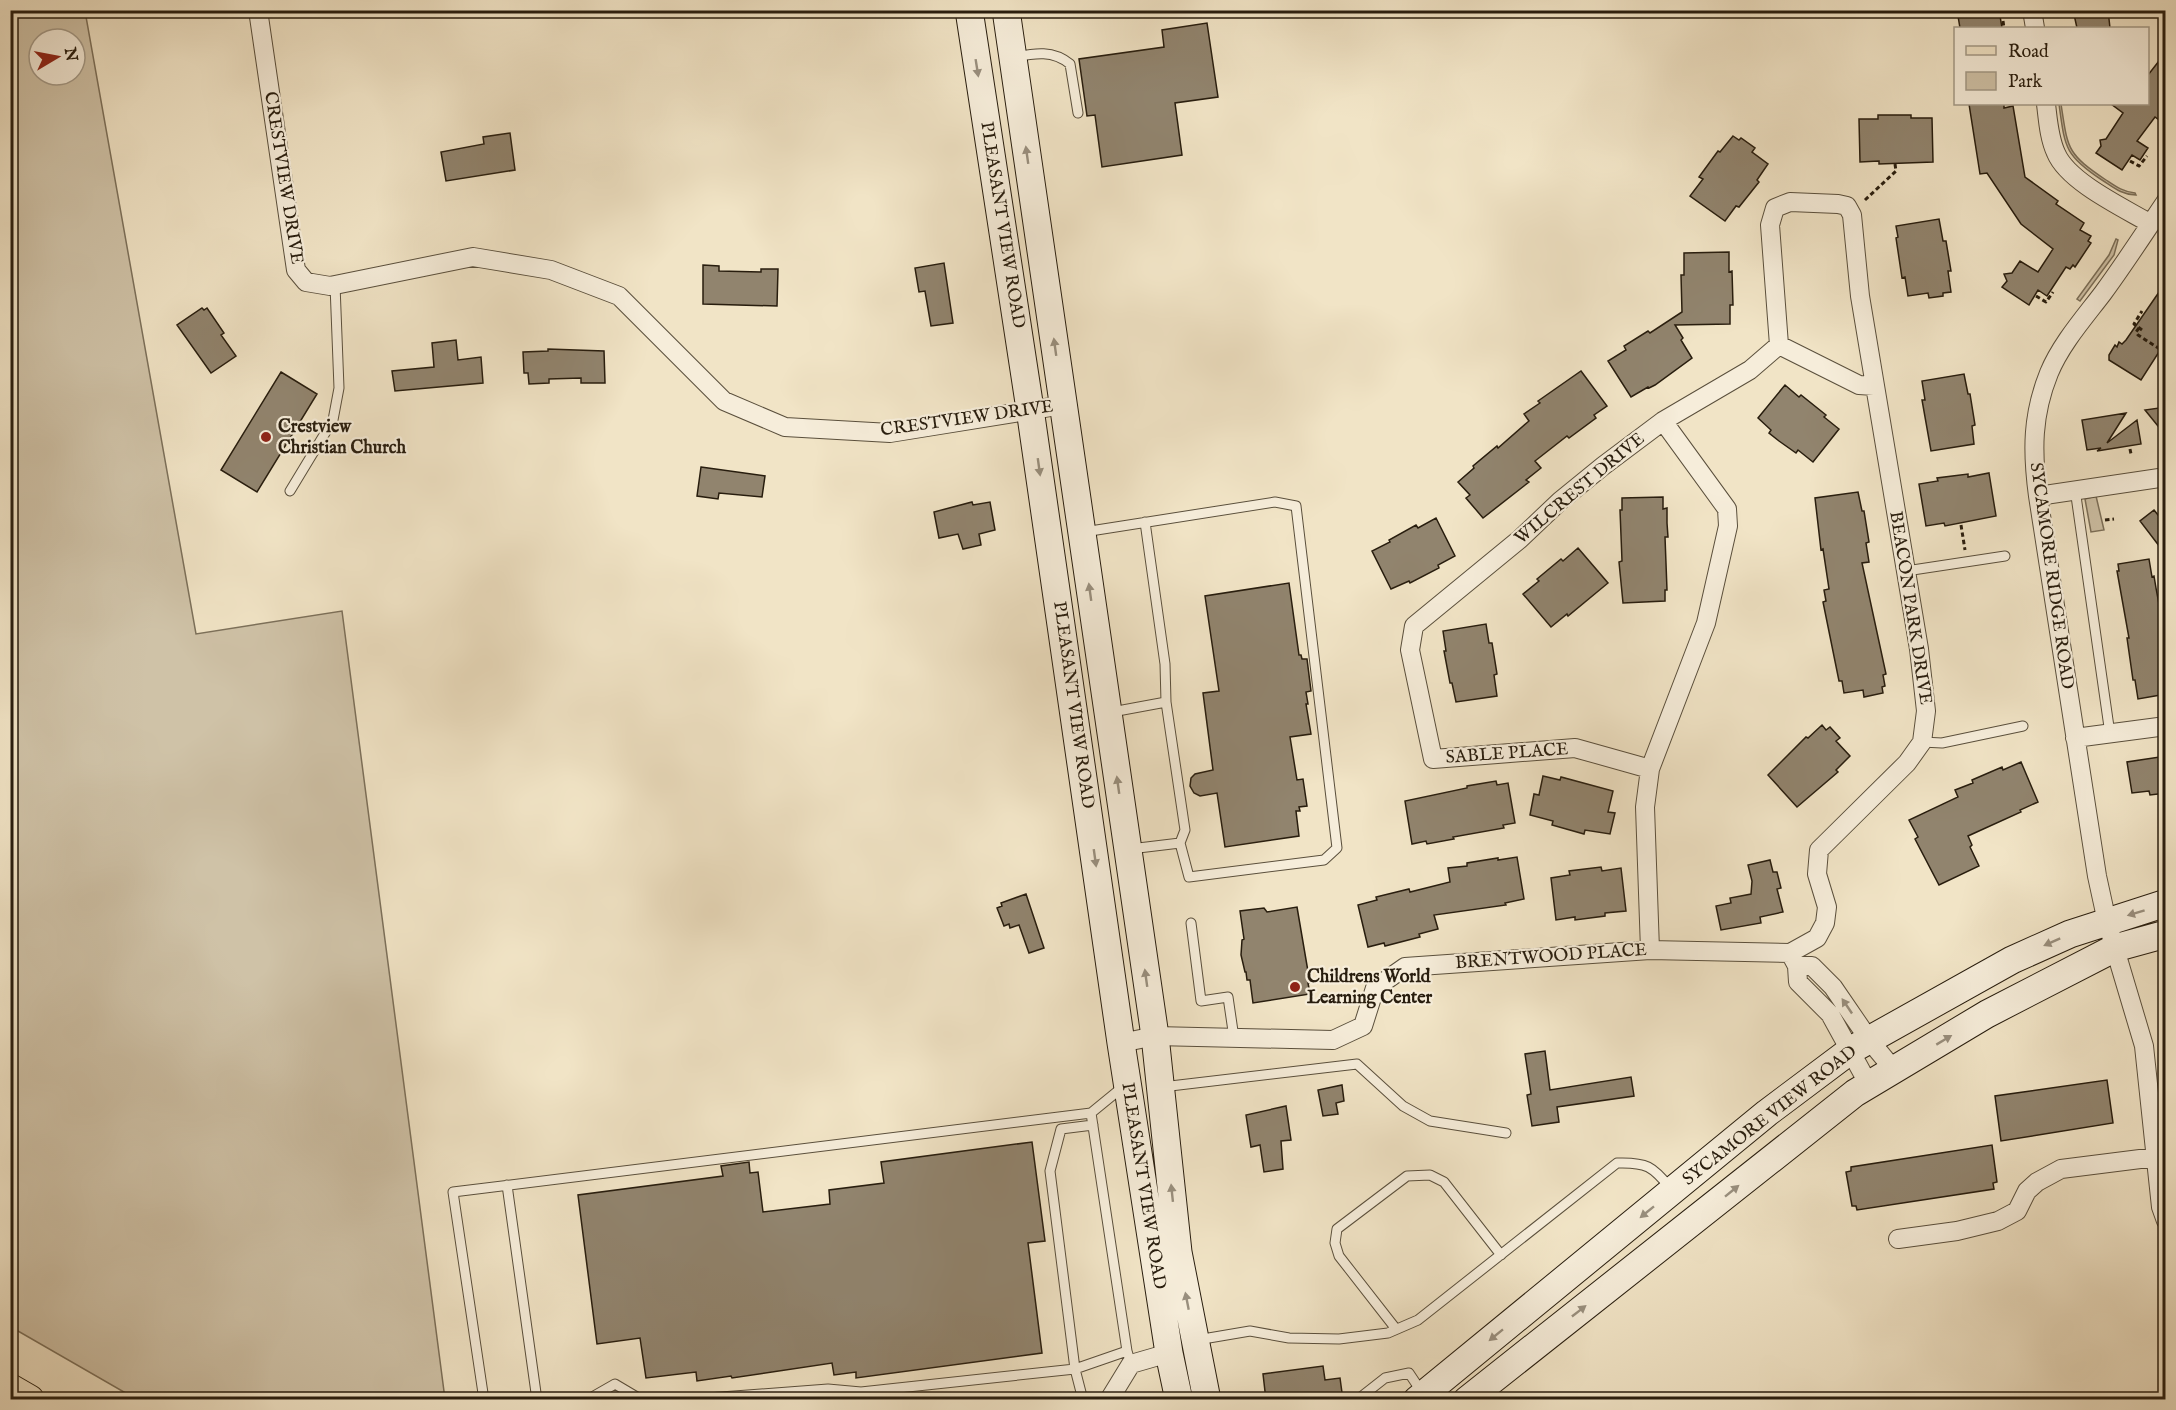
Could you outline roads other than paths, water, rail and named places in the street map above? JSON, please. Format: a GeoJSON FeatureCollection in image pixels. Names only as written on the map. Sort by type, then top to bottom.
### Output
{"type":"FeatureCollection","features":[{"type":"Feature","properties":{"kind":"main road","name":"PLEASANT VIEW ROAD"},"geometry":{"type":"LineString","coordinates":[[969,10],[1030,410],[1127,1084],[1182,1347],[1207,1400]]}},
{"type":"Feature","properties":{"kind":"main road","name":"PLEASANT VIEW ROAD"},"geometry":{"type":"LineString","coordinates":[[1006,10],[1155,1036],[1178,1252],[1182,1347],[1178,1397]]}},
{"type":"Feature","properties":{"kind":"main road"},"geometry":{"type":"LineString","coordinates":[[1074,717],[1108,713]]}},
{"type":"Feature","properties":{"kind":"main road","name":"SYCAMORE VIEW ROAD"},"geometry":{"type":"LineString","coordinates":[[1422,1398],[1767,1113],[1861,1046],[2012,960],[2070,934],[2166,903]]}},
{"type":"Feature","properties":{"kind":"main road","name":"SYCAMORE VIEW ROAD"},"geometry":{"type":"LineString","coordinates":[[1467,1400],[1855,1093],[1987,1014],[2115,948],[2166,933]]}},
{"type":"Feature","properties":{"kind":"main road"},"geometry":{"type":"LineString","coordinates":[[1673,1191],[1696,1219]]}},
{"type":"Feature","properties":{"kind":"main road"},"geometry":{"type":"LineString","coordinates":[[10,1389],[29,1400]]}},
{"type":"Feature","properties":{"kind":"street","name":"CRESTVIEW DRIVE"},"geometry":{"type":"LineString","coordinates":[[258,10],[296,270],[306,282],[330,286],[472,257],[551,270],[619,296],[724,401],[785,427],[890,433],[1063,405]]}},
{"type":"Feature","properties":{"kind":"street"},"geometry":{"type":"LineString","coordinates":[[2032,10],[2035,27]]}},
{"type":"Feature","properties":{"kind":"street"},"geometry":{"type":"LineString","coordinates":[[2046,105],[2052,142],[2058,159],[2065,168],[2084,184],[2151,224]]}},
{"type":"Feature","properties":{"kind":"street","name":"SYCAMORE RIDGE ROAD"},"geometry":{"type":"LineString","coordinates":[[2166,201],[2059,353],[2048,376],[2033,447],[2038,496],[2097,876],[2107,922],[2144,1046],[2161,1207],[2166,1221]]}},
{"type":"Feature","properties":{"kind":"street","name":"BEACON PARK DRIVE"},"geometry":{"type":"LineString","coordinates":[[1779,345],[1770,225],[1775,208],[1790,202],[1854,205],[1852,215],[1860,296],[1906,571],[1926,711],[1922,742],[1907,763],[1819,850],[1817,874],[1827,907],[1825,923],[1817,938],[1793,960]]}},
{"type":"Feature","properties":{"kind":"street"},"geometry":{"type":"LineString","coordinates":[[1779,345],[1859,385],[1874,386]]}},
{"type":"Feature","properties":{"kind":"street","name":"WILCREST DRIVE"},"geometry":{"type":"LineString","coordinates":[[1433,759],[1410,650],[1414,626],[1520,539],[1560,501],[1663,421],[1750,370],[1779,345]]}},
{"type":"Feature","properties":{"kind":"street"},"geometry":{"type":"LineString","coordinates":[[1650,950],[1645,807],[1650,769],[1706,623],[1728,526],[1726,509],[1663,421]]}},
{"type":"Feature","properties":{"kind":"street"},"geometry":{"type":"LineString","coordinates":[[2038,496],[2166,477]]}},
{"type":"Feature","properties":{"kind":"street"},"geometry":{"type":"LineString","coordinates":[[2075,738],[2166,726]]}},
{"type":"Feature","properties":{"kind":"street","name":"SABLE PLACE"},"geometry":{"type":"LineString","coordinates":[[1433,759],[1575,748],[1650,769]]}},
{"type":"Feature","properties":{"kind":"street","name":"BRENTWOOD PLACE"},"geometry":{"type":"LineString","coordinates":[[1121,1042],[1155,1036],[1333,1040],[1363,1026],[1374,988],[1405,967],[1650,950],[1793,960],[1812,966],[1833,987],[1861,1046],[1869,1085]]}},
{"type":"Feature","properties":{"kind":"street","name":"BRENTWOOD PLACE"},"geometry":{"type":"LineString","coordinates":[[1861,1046],[1894,1070]]}},
{"type":"Feature","properties":{"kind":"street"},"geometry":{"type":"LineString","coordinates":[[1898,1239],[1957,1231],[1998,1221],[2016,1211],[2027,1191],[2037,1182],[2061,1169],[2156,1157]]}},
{"type":"Feature","properties":{"kind":"street"},"geometry":{"type":"LineString","coordinates":[[1109,1400],[1129,1358],[1182,1347]]}},
{"type":"Feature","properties":{"kind":"lane"},"geometry":{"type":"LineString","coordinates":[[1012,57],[1045,53],[1063,58],[1070,64],[1078,114]]}},
{"type":"Feature","properties":{"kind":"lane"},"geometry":{"type":"LineString","coordinates":[[290,491],[333,420],[339,388],[335,285]]}},
{"type":"Feature","properties":{"kind":"lane"},"geometry":{"type":"LineString","coordinates":[[2075,489],[2110,734]]}},
{"type":"Feature","properties":{"kind":"lane"},"geometry":{"type":"LineString","coordinates":[[1081,532],[1145,522],[1275,502],[1296,506],[1337,849],[1324,860],[1189,878],[1180,843],[1185,830],[1166,702],[1165,664],[1145,522]]}},
{"type":"Feature","properties":{"kind":"lane"},"geometry":{"type":"LineString","coordinates":[[1906,571],[2005,556]]}},
{"type":"Feature","properties":{"kind":"lane"},"geometry":{"type":"LineString","coordinates":[[1108,713],[1166,702]]}},
{"type":"Feature","properties":{"kind":"lane"},"geometry":{"type":"LineString","coordinates":[[1922,742],[1942,743],[2023,726]]}},
{"type":"Feature","properties":{"kind":"lane"},"geometry":{"type":"LineString","coordinates":[[1128,849],[1180,843]]}},
{"type":"Feature","properties":{"kind":"lane"},"geometry":{"type":"LineString","coordinates":[[1191,923],[1201,1001],[1228,997],[1234,1038]]}},
{"type":"Feature","properties":{"kind":"lane"},"geometry":{"type":"LineString","coordinates":[[1160,1087],[1357,1064],[1402,1106],[1430,1121],[1506,1133]]}},
{"type":"Feature","properties":{"kind":"lane"},"geometry":{"type":"LineString","coordinates":[[484,1400],[453,1192],[1091,1113],[1127,1084]]}},
{"type":"Feature","properties":{"kind":"lane"},"geometry":{"type":"LineString","coordinates":[[681,1400],[828,1389],[861,1392],[1075,1369],[1129,1358],[1091,1113]]}},
{"type":"Feature","properties":{"kind":"lane"},"geometry":{"type":"LineString","coordinates":[[1083,1400],[1075,1369],[1050,1172],[1061,1129],[1093,1125]]}},
{"type":"Feature","properties":{"kind":"lane"},"geometry":{"type":"LineString","coordinates":[[1182,1347],[1250,1331],[1289,1338],[1339,1339],[1388,1333],[1418,1320],[1617,1163],[1640,1162],[1657,1171],[1673,1191]]}},
{"type":"Feature","properties":{"kind":"lane"},"geometry":{"type":"LineString","coordinates":[[1396,1329],[1339,1256],[1335,1243],[1337,1229],[1407,1176],[1430,1174],[1444,1182],[1501,1255]]}},
{"type":"Feature","properties":{"kind":"lane"},"geometry":{"type":"LineString","coordinates":[[507,1185],[537,1400]]}},
{"type":"Feature","properties":{"kind":"lane"},"geometry":{"type":"LineString","coordinates":[[1357,1400],[1385,1378],[1409,1373],[1422,1398]]}},
{"type":"Feature","properties":{"kind":"lane"},"geometry":{"type":"LineString","coordinates":[[588,1400],[615,1384],[642,1400]]}},
{"type":"Feature","properties":{"kind":"place","name":"Crestview Christian Church"},"geometry":{"type":"Point","coordinates":[266,437]}},
{"type":"Feature","properties":{"kind":"place","name":"Childrens World Learning Center"},"geometry":{"type":"Point","coordinates":[1295,987]}}]}
